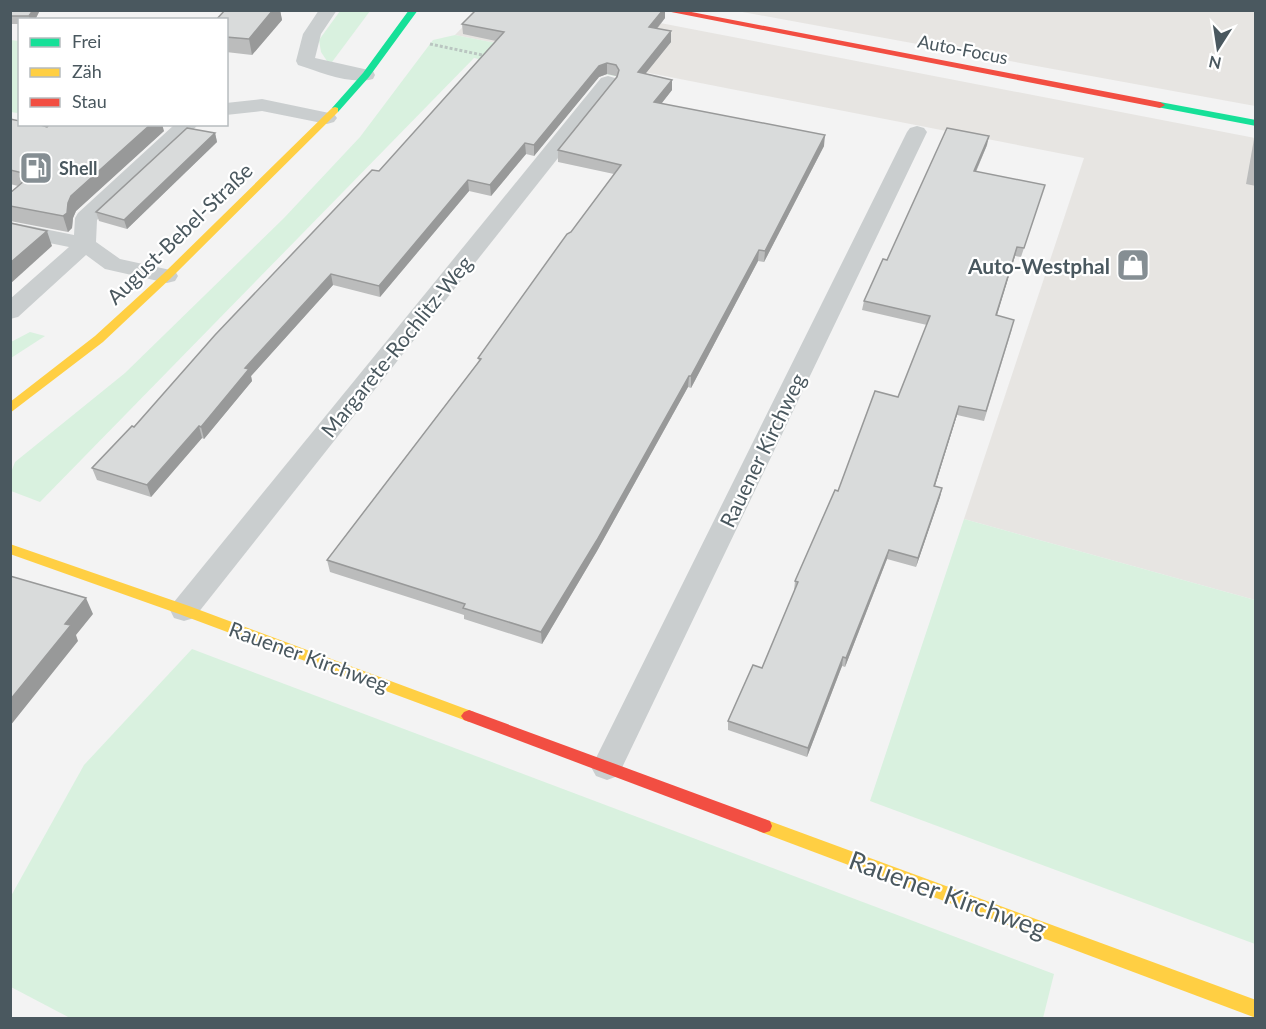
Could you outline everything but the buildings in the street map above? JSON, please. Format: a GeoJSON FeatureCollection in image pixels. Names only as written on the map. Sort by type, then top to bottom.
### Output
{"type":"FeatureCollection","features":[{"type":"Feature","properties":{"kind":"street","name":"August-Bebel-Straße"},"geometry":{"type":"LineString","coordinates":[[10,409],[99,339],[167,276],[327,118],[366,75],[414,10]]}},
{"type":"Feature","properties":{"kind":"street","name":"Auto-Focus"},"geometry":{"type":"LineString","coordinates":[[665,10],[1256,123]]}},
{"type":"Feature","properties":{"kind":"street","name":"Rauener Kirchweg"},"geometry":{"type":"LineString","coordinates":[[10,549],[184,610],[1256,1009]]}},
{"type":"Feature","properties":{"kind":"lane"},"geometry":{"type":"LineString","coordinates":[[328,10],[312,34],[305,61],[334,70],[366,75]]}},
{"type":"Feature","properties":{"kind":"lane","name":"Margarete-Rochlitz-Weg"},"geometry":{"type":"LineString","coordinates":[[184,610],[609,82]]}},
{"type":"Feature","properties":{"kind":"lane"},"geometry":{"type":"LineString","coordinates":[[228,110],[261,105],[327,118]]}},
{"type":"Feature","properties":{"kind":"lane"},"geometry":{"type":"LineString","coordinates":[[11,311],[85,244],[86,218],[186,126]]}},
{"type":"Feature","properties":{"kind":"lane","name":"Rauener Kirchweg"},"geometry":{"type":"LineString","coordinates":[[608,767],[917,132]]}},
{"type":"Feature","properties":{"kind":"lane"},"geometry":{"type":"LineString","coordinates":[[10,228],[85,244],[113,264],[167,276]]}},
{"type":"Feature","properties":{"kind":"path"},"geometry":{"type":"LineString","coordinates":[[422,43],[492,57]]}},
{"type":"Feature","properties":{"kind":"shaded area"},"geometry":{"type":"Polygon","coordinates":[[[478,11],[598,11],[1255,138],[1255,600],[964,519],[1084,158],[455,35],[478,11]]]}},
{"type":"Feature","properties":{"kind":"shaded area"},"geometry":{"type":"Polygon","coordinates":[[[737,11],[1255,11],[1255,106],[737,11]]]}},
{"type":"Feature","properties":{"kind":"green space"},"geometry":{"type":"Polygon","coordinates":[[[340,11],[370,11],[332,62],[327,61],[321,52],[319,40],[340,11]]]}},
{"type":"Feature","properties":{"kind":"green space"},"geometry":{"type":"Polygon","coordinates":[[[455,35],[635,70],[628,79],[583,69],[575,80],[474,58],[40,502],[11,491],[10,475],[15,462],[125,373],[284,218],[360,137],[433,40],[455,35]]]}},
{"type":"Feature","properties":{"kind":"green space"},"geometry":{"type":"Polygon","coordinates":[[[10,40],[18,41],[18,112],[11,112],[10,40]]]}},
{"type":"Feature","properties":{"kind":"green space"},"geometry":{"type":"Polygon","coordinates":[[[30,332],[45,336],[11,358],[11,342],[30,332]]]}},
{"type":"Feature","properties":{"kind":"green space"},"geometry":{"type":"Polygon","coordinates":[[[964,519],[1255,600],[1255,944],[870,801],[964,519]]]}},
{"type":"Feature","properties":{"kind":"green space"},"geometry":{"type":"Polygon","coordinates":[[[192,649],[1054,974],[1043,1018],[70,1018],[11,987],[11,896],[84,765],[192,649]]]}},
{"type":"Feature","properties":{"kind":"traffic: fast"},"geometry":{"type":"LineString","coordinates":[[335,110],[366,75],[414,10]]}},
{"type":"Feature","properties":{"kind":"traffic: fast"},"geometry":{"type":"LineString","coordinates":[[1160,105],[1256,123]]}},
{"type":"Feature","properties":{"kind":"traffic: slow"},"geometry":{"type":"LineString","coordinates":[[10,409],[99,339],[167,276],[335,110]]}},
{"type":"Feature","properties":{"kind":"traffic: slow"},"geometry":{"type":"LineString","coordinates":[[10,549],[184,610],[469,716]]}},
{"type":"Feature","properties":{"kind":"traffic: slow"},"geometry":{"type":"LineString","coordinates":[[764,826],[1256,1009]]}},
{"type":"Feature","properties":{"kind":"traffic: jam"},"geometry":{"type":"LineString","coordinates":[[665,10],[1160,105]]}},
{"type":"Feature","properties":{"kind":"traffic: jam"},"geometry":{"type":"LineString","coordinates":[[469,716],[764,826]]}},
{"type":"Feature","properties":{"kind":"place","name":"Shell"},"geometry":{"type":"Point","coordinates":[36,168]}},
{"type":"Feature","properties":{"kind":"place","name":"Auto-Westphal"},"geometry":{"type":"Point","coordinates":[1133,265]}}]}
